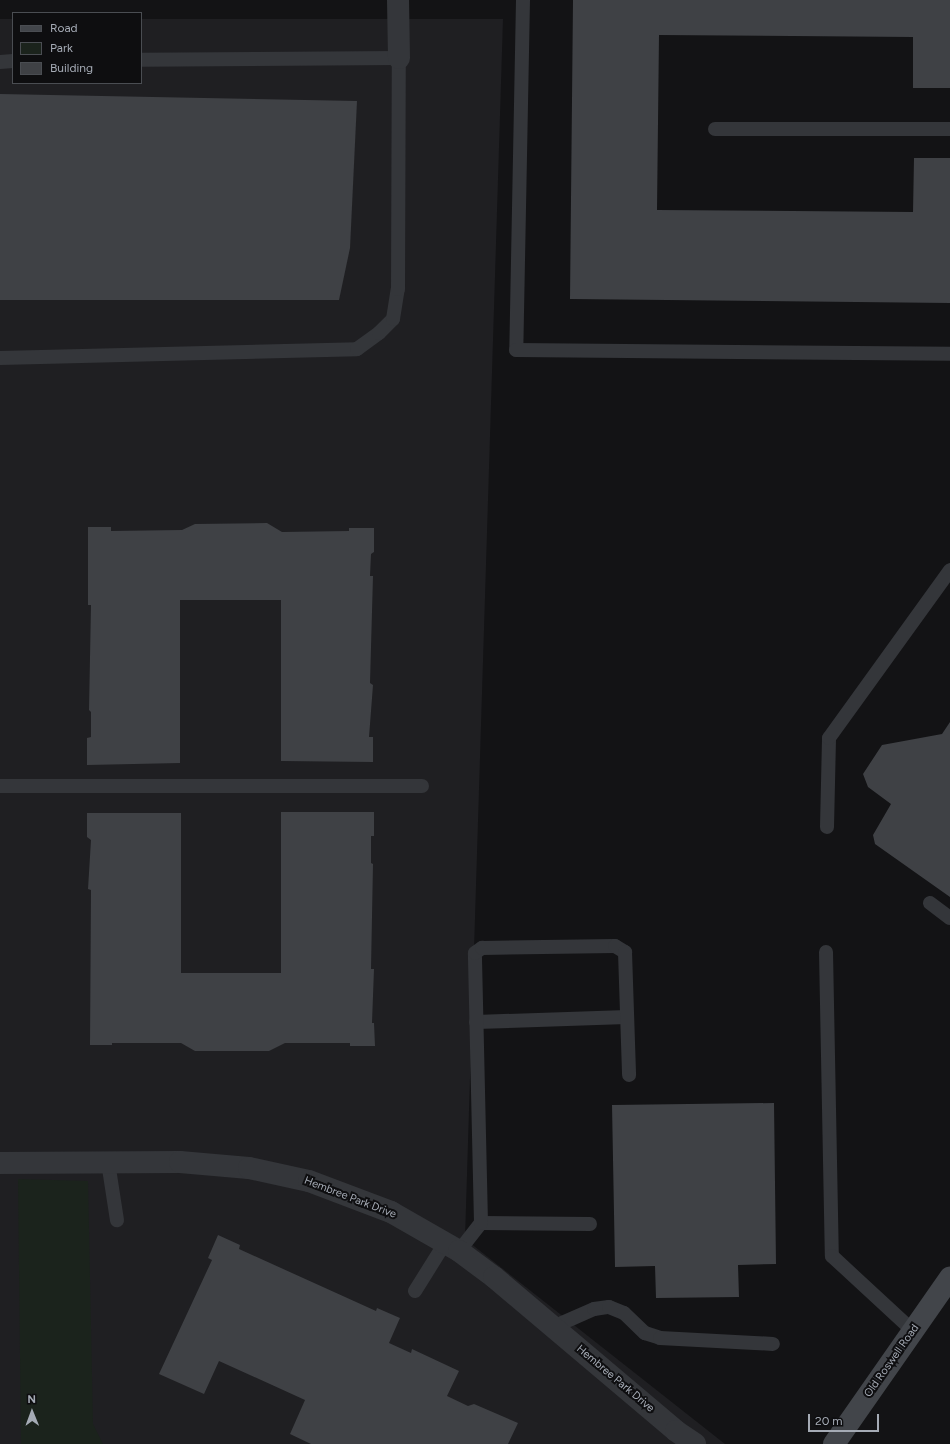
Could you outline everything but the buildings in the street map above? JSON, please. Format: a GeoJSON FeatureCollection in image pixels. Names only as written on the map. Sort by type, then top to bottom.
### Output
{"type":"FeatureCollection","features":[{"type":"Feature","properties":{"kind":"street"},"geometry":{"type":"LineString","coordinates":[[398,0],[399,58]]}},
{"type":"Feature","properties":{"kind":"street","name":"Hembree Park Drive"},"geometry":{"type":"LineString","coordinates":[[0,1163],[180,1162],[249,1168],[309,1181],[391,1212],[452,1247],[553,1327],[676,1431],[695,1444]]}},
{"type":"Feature","properties":{"kind":"street","name":"Old Roswell Road"},"geometry":{"type":"LineString","coordinates":[[834,1444],[950,1278]]}},
{"type":"Feature","properties":{"kind":"lane"},"geometry":{"type":"LineString","coordinates":[[523,0],[516,350],[950,354]]}},
{"type":"Feature","properties":{"kind":"lane"},"geometry":{"type":"LineString","coordinates":[[0,358],[357,349],[379,333],[393,319],[398,289],[399,58],[142,60]]}},
{"type":"Feature","properties":{"kind":"lane"},"geometry":{"type":"LineString","coordinates":[[0,62],[12,61]]}},
{"type":"Feature","properties":{"kind":"lane"},"geometry":{"type":"LineString","coordinates":[[715,129],[950,129]]}},
{"type":"Feature","properties":{"kind":"lane"},"geometry":{"type":"LineString","coordinates":[[827,827],[829,738],[950,570]]}},
{"type":"Feature","properties":{"kind":"lane"},"geometry":{"type":"LineString","coordinates":[[0,786],[422,786]]}},
{"type":"Feature","properties":{"kind":"lane"},"geometry":{"type":"LineString","coordinates":[[930,903],[950,918]]}},
{"type":"Feature","properties":{"kind":"lane"},"geometry":{"type":"LineString","coordinates":[[481,1223],[475,954],[482,948],[614,946],[625,952],[630,1075]]}},
{"type":"Feature","properties":{"kind":"lane"},"geometry":{"type":"LineString","coordinates":[[826,952],[832,1256],[913,1331]]}},
{"type":"Feature","properties":{"kind":"lane"},"geometry":{"type":"LineString","coordinates":[[476,1022],[627,1017]]}},
{"type":"Feature","properties":{"kind":"lane"},"geometry":{"type":"LineString","coordinates":[[108,1162],[117,1220]]}},
{"type":"Feature","properties":{"kind":"lane"},"geometry":{"type":"LineString","coordinates":[[415,1291],[452,1247],[481,1223],[590,1224]]}},
{"type":"Feature","properties":{"kind":"lane"},"geometry":{"type":"LineString","coordinates":[[553,1327],[594,1309],[609,1307],[624,1313],[645,1333],[660,1338],[773,1344]]}},
{"type":"Feature","properties":{"kind":"shaded area"},"geometry":{"type":"Polygon","coordinates":[[[0,19],[12,19],[12,84],[142,84],[142,19],[503,19],[465,1239],[725,1444],[0,1444],[0,19]]]}},
{"type":"Feature","properties":{"kind":"green space"},"geometry":{"type":"Polygon","coordinates":[[[18,1179],[88,1181],[93,1424],[103,1444],[21,1444],[18,1179]]]}}]}
